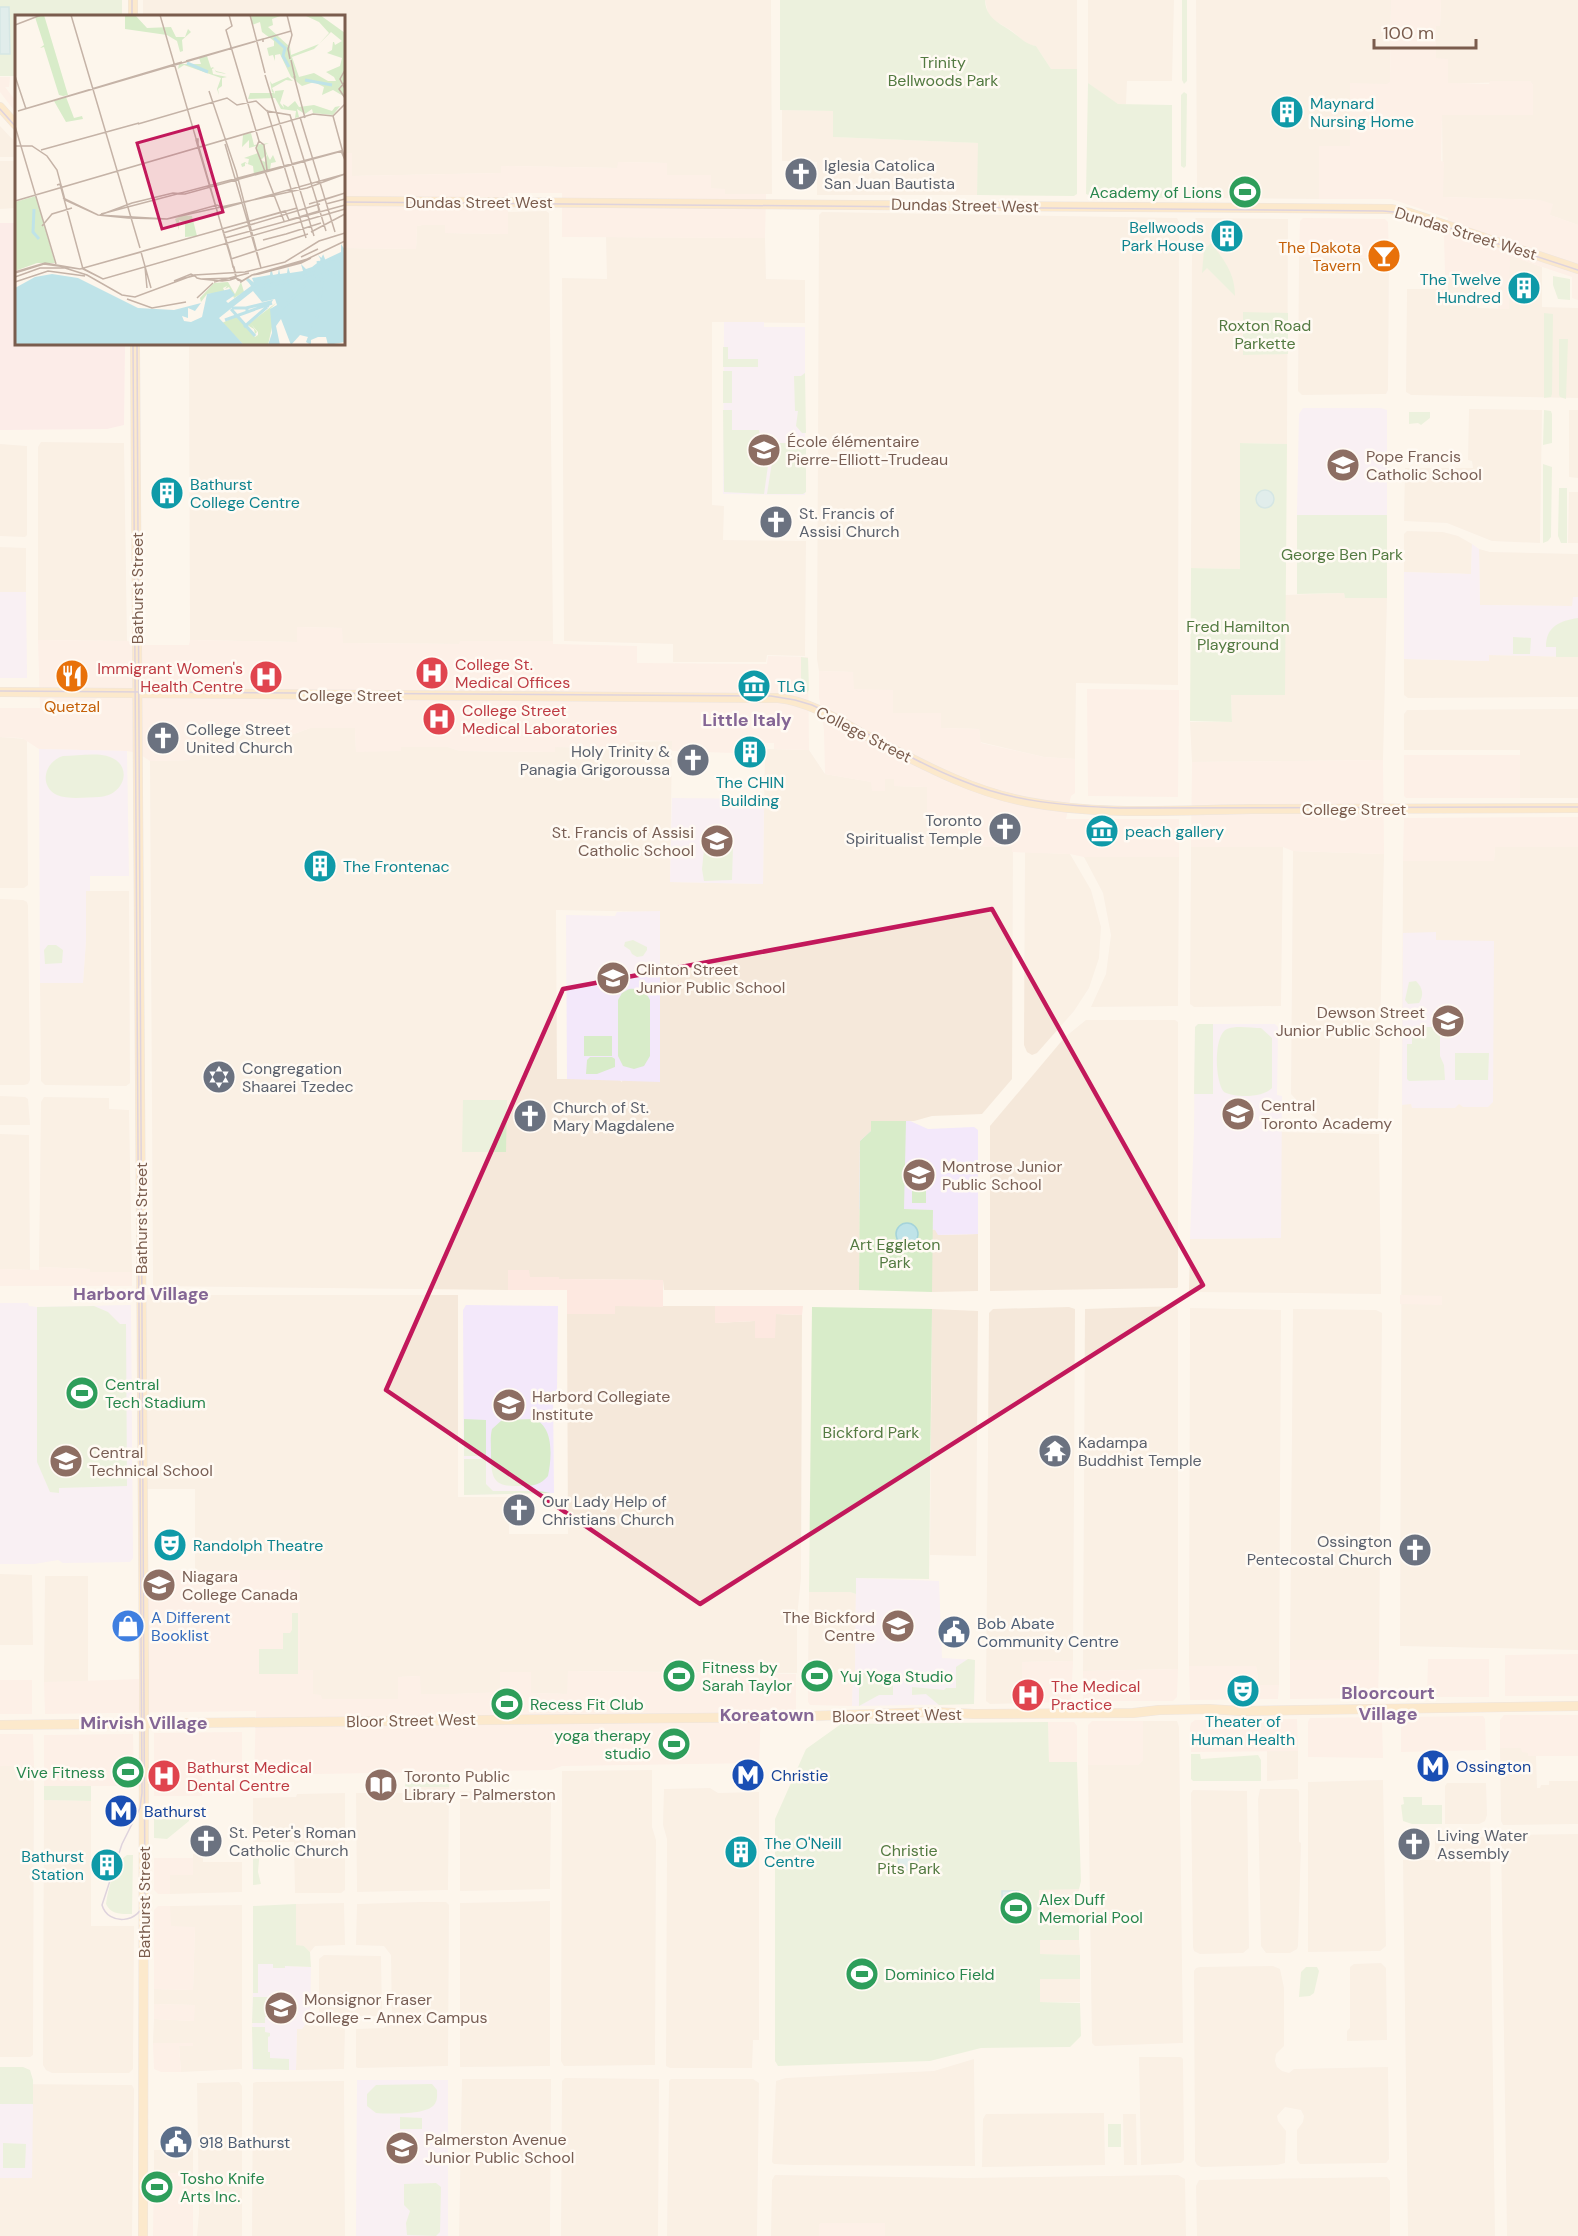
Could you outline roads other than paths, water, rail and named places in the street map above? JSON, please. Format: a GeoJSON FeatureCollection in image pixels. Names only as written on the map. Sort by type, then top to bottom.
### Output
{"type":"FeatureCollection","features":[{"type":"Feature","properties":{"kind":"main road"},"geometry":{"type":"LineString","coordinates":[[0,107],[15,124]]}},
{"type":"Feature","properties":{"kind":"main road","name":"Dundas Street West"},"geometry":{"type":"LineString","coordinates":[[345,201],[1391,209],[1410,213],[1578,268]]}},
{"type":"Feature","properties":{"kind":"main road","name":"Bathurst Street"},"geometry":{"type":"LineString","coordinates":[[135,345],[144,1723],[143,2236]]}},
{"type":"Feature","properties":{"kind":"main road","name":"College Street"},"geometry":{"type":"LineString","coordinates":[[0,692],[782,699],[813,707],[964,784],[1001,796],[1050,806],[1166,810],[1578,808]]}},
{"type":"Feature","properties":{"kind":"main road","name":"Bloor Street West"},"geometry":{"type":"LineString","coordinates":[[0,1725],[1578,1706]]}},
{"type":"Feature","properties":{"kind":"water"},"geometry":{"type":"Polygon","coordinates":[[[0,7],[9,7],[10,54],[0,54],[0,7]]]}},
{"type":"Feature","properties":{"kind":"water"},"geometry":{"type":"Polygon","coordinates":[[[1265,490],[1271,493],[1274,499],[1271,505],[1265,508],[1259,505],[1256,499],[1259,493],[1265,490]]]}},
{"type":"Feature","properties":{"kind":"water"},"geometry":{"type":"Polygon","coordinates":[[[907,1223],[915,1226],[918,1234],[915,1242],[907,1245],[899,1242],[896,1234],[899,1226],[907,1223]]]}},
{"type":"Feature","properties":{"kind":"water"},"geometry":{"type":"Polygon","coordinates":[[[908,1850],[915,1853],[918,1860],[915,1867],[908,1870],[901,1867],[898,1860],[901,1853],[908,1850]]]}},
{"type":"Feature","properties":{"kind":"water"},"geometry":{"type":"Polygon","coordinates":[[[1002,1891],[1018,1891],[1018,1917],[1002,1918],[1002,1891]]]}},
{"type":"Feature","properties":{"kind":"tram line"},"geometry":{"type":"LineString","coordinates":[[132,0],[132,15]]}},
{"type":"Feature","properties":{"kind":"tram line"},"geometry":{"type":"LineString","coordinates":[[0,109],[15,126]]}},
{"type":"Feature","properties":{"kind":"tram line"},"geometry":{"type":"LineString","coordinates":[[345,202],[1383,211],[1404,213],[1578,270]]}},
{"type":"Feature","properties":{"kind":"tram line"},"geometry":{"type":"LineString","coordinates":[[133,345],[142,1793],[140,1808],[122,1844],[102,1905],[105,1912],[117,1919],[131,1918],[137,1914],[145,1900],[137,345]]}},
{"type":"Feature","properties":{"kind":"tram line"},"geometry":{"type":"LineString","coordinates":[[0,691],[771,696],[812,705],[925,764],[963,781],[1001,794],[1040,802],[1120,808],[1578,807]]}},
{"type":"Feature","properties":{"kind":"place","name":"Maynard Nursing Home"},"geometry":{"type":"Point","coordinates":[1287,112]}},
{"type":"Feature","properties":{"kind":"place","name":"Iglesia Catolica San Juan Bautista"},"geometry":{"type":"Point","coordinates":[801,174]}},
{"type":"Feature","properties":{"kind":"place","name":"Academy of Lions"},"geometry":{"type":"Point","coordinates":[1245,192]}},
{"type":"Feature","properties":{"kind":"place","name":"Bellwoods Park House"},"geometry":{"type":"Point","coordinates":[1227,236]}},
{"type":"Feature","properties":{"kind":"place","name":"The Dakota Tavern"},"geometry":{"type":"Point","coordinates":[1384,256]}},
{"type":"Feature","properties":{"kind":"place","name":"The Twelve Hundred"},"geometry":{"type":"Point","coordinates":[1524,288]}},
{"type":"Feature","properties":{"kind":"place","name":"École élémentaire Pierre-Elliott-Trudeau"},"geometry":{"type":"Point","coordinates":[764,450]}},
{"type":"Feature","properties":{"kind":"place","name":"Pope Francis Catholic School"},"geometry":{"type":"Point","coordinates":[1343,465]}},
{"type":"Feature","properties":{"kind":"place","name":"Bathurst College Centre"},"geometry":{"type":"Point","coordinates":[167,493]}},
{"type":"Feature","properties":{"kind":"place","name":"St. Francis of Assisi Church"},"geometry":{"type":"Point","coordinates":[776,522]}},
{"type":"Feature","properties":{"kind":"place","name":"College St. Medical Offices"},"geometry":{"type":"Point","coordinates":[432,673]}},
{"type":"Feature","properties":{"kind":"place","name":"Quetzal"},"geometry":{"type":"Point","coordinates":[72,676]}},
{"type":"Feature","properties":{"kind":"place","name":"Immigrant Women's Health Centre"},"geometry":{"type":"Point","coordinates":[266,677]}},
{"type":"Feature","properties":{"kind":"place","name":"TLG"},"geometry":{"type":"Point","coordinates":[754,686]}},
{"type":"Feature","properties":{"kind":"place","name":"College Street Medical Laboratories"},"geometry":{"type":"Point","coordinates":[439,719]}},
{"type":"Feature","properties":{"kind":"place","name":"College Street United Church"},"geometry":{"type":"Point","coordinates":[163,738]}},
{"type":"Feature","properties":{"kind":"place","name":"The CHIN Building"},"geometry":{"type":"Point","coordinates":[750,752]}},
{"type":"Feature","properties":{"kind":"place","name":"Holy Trinity & Panagia Grigoroussa"},"geometry":{"type":"Point","coordinates":[693,760]}},
{"type":"Feature","properties":{"kind":"place","name":"Toronto Spiritualist Temple"},"geometry":{"type":"Point","coordinates":[1005,829]}},
{"type":"Feature","properties":{"kind":"place","name":"peach gallery"},"geometry":{"type":"Point","coordinates":[1102,831]}},
{"type":"Feature","properties":{"kind":"place","name":"St. Francis of Assisi Catholic School"},"geometry":{"type":"Point","coordinates":[717,841]}},
{"type":"Feature","properties":{"kind":"place","name":"The Frontenac"},"geometry":{"type":"Point","coordinates":[320,866]}},
{"type":"Feature","properties":{"kind":"place","name":"Clinton Street Junior Public School"},"geometry":{"type":"Point","coordinates":[613,978]}},
{"type":"Feature","properties":{"kind":"place","name":"Dewson Street Junior Public School"},"geometry":{"type":"Point","coordinates":[1448,1021]}},
{"type":"Feature","properties":{"kind":"place","name":"Congregation Shaarei Tzedec"},"geometry":{"type":"Point","coordinates":[219,1077]}},
{"type":"Feature","properties":{"kind":"place","name":"Central Toronto Academy"},"geometry":{"type":"Point","coordinates":[1238,1114]}},
{"type":"Feature","properties":{"kind":"place","name":"Church of St. Mary Magdalene"},"geometry":{"type":"Point","coordinates":[530,1116]}},
{"type":"Feature","properties":{"kind":"place","name":"Montrose Junior Public School"},"geometry":{"type":"Point","coordinates":[919,1175]}},
{"type":"Feature","properties":{"kind":"place","name":"Central Tech Stadium"},"geometry":{"type":"Point","coordinates":[82,1393]}},
{"type":"Feature","properties":{"kind":"place","name":"Harbord Collegiate Institute"},"geometry":{"type":"Point","coordinates":[509,1405]}},
{"type":"Feature","properties":{"kind":"place","name":"Kadampa Buddhist Temple"},"geometry":{"type":"Point","coordinates":[1055,1451]}},
{"type":"Feature","properties":{"kind":"place","name":"Central Technical School"},"geometry":{"type":"Point","coordinates":[66,1461]}},
{"type":"Feature","properties":{"kind":"place","name":"Our Lady Help of Christians Church"},"geometry":{"type":"Point","coordinates":[519,1510]}},
{"type":"Feature","properties":{"kind":"place","name":"Randolph Theatre"},"geometry":{"type":"Point","coordinates":[170,1545]}},
{"type":"Feature","properties":{"kind":"place","name":"Ossington Pentecostal Church"},"geometry":{"type":"Point","coordinates":[1415,1550]}},
{"type":"Feature","properties":{"kind":"place","name":"Niagara College Canada"},"geometry":{"type":"Point","coordinates":[159,1585]}},
{"type":"Feature","properties":{"kind":"place","name":"A Different Booklist"},"geometry":{"type":"Point","coordinates":[128,1626]}},
{"type":"Feature","properties":{"kind":"place","name":"The Bickford Centre"},"geometry":{"type":"Point","coordinates":[898,1626]}},
{"type":"Feature","properties":{"kind":"place","name":"Bob Abate Community Centre"},"geometry":{"type":"Point","coordinates":[954,1632]}},
{"type":"Feature","properties":{"kind":"place","name":"Fitness by Sarah Taylor"},"geometry":{"type":"Point","coordinates":[679,1676]}},
{"type":"Feature","properties":{"kind":"place","name":"Yuj Yoga Studio"},"geometry":{"type":"Point","coordinates":[817,1676]}},
{"type":"Feature","properties":{"kind":"place","name":"Theater of Human Health"},"geometry":{"type":"Point","coordinates":[1243,1691]}},
{"type":"Feature","properties":{"kind":"place","name":"The Medical Practice"},"geometry":{"type":"Point","coordinates":[1028,1695]}},
{"type":"Feature","properties":{"kind":"place","name":"Recess Fit Club"},"geometry":{"type":"Point","coordinates":[507,1704]}},
{"type":"Feature","properties":{"kind":"place","name":"yoga therapy studio"},"geometry":{"type":"Point","coordinates":[674,1744]}},
{"type":"Feature","properties":{"kind":"place","name":"Ossington"},"geometry":{"type":"Point","coordinates":[1433,1766]}},
{"type":"Feature","properties":{"kind":"place","name":"Vive Fitness"},"geometry":{"type":"Point","coordinates":[128,1772]}},
{"type":"Feature","properties":{"kind":"place","name":"Christie"},"geometry":{"type":"Point","coordinates":[748,1775]}},
{"type":"Feature","properties":{"kind":"place","name":"Bathurst Medical Dental Centre"},"geometry":{"type":"Point","coordinates":[164,1776]}},
{"type":"Feature","properties":{"kind":"place","name":"Toronto Public Library - Palmerston"},"geometry":{"type":"Point","coordinates":[381,1785]}},
{"type":"Feature","properties":{"kind":"place","name":"Bathurst"},"geometry":{"type":"Point","coordinates":[121,1811]}},
{"type":"Feature","properties":{"kind":"place","name":"St. Peter's Roman Catholic Church"},"geometry":{"type":"Point","coordinates":[206,1841]}},
{"type":"Feature","properties":{"kind":"place","name":"Living Water Assembly"},"geometry":{"type":"Point","coordinates":[1414,1844]}},
{"type":"Feature","properties":{"kind":"place","name":"The O'Neill Centre"},"geometry":{"type":"Point","coordinates":[741,1852]}},
{"type":"Feature","properties":{"kind":"place","name":"Bathurst Station"},"geometry":{"type":"Point","coordinates":[107,1865]}},
{"type":"Feature","properties":{"kind":"place","name":"Alex Duff Memorial Pool"},"geometry":{"type":"Point","coordinates":[1016,1908]}},
{"type":"Feature","properties":{"kind":"place","name":"Dominico Field"},"geometry":{"type":"Point","coordinates":[862,1974]}},
{"type":"Feature","properties":{"kind":"place","name":"Monsignor Fraser College - Annex Campus"},"geometry":{"type":"Point","coordinates":[281,2008]}},
{"type":"Feature","properties":{"kind":"place","name":"918 Bathurst"},"geometry":{"type":"Point","coordinates":[176,2142]}},
{"type":"Feature","properties":{"kind":"place","name":"Palmerston Avenue Junior Public School"},"geometry":{"type":"Point","coordinates":[402,2148]}},
{"type":"Feature","properties":{"kind":"place","name":"Tosho Knife Arts Inc."},"geometry":{"type":"Point","coordinates":[157,2187]}},
{"type":"Feature","properties":{"kind":"district","name":"Little Italy"},"geometry":{"type":"Point","coordinates":[747,720]}},
{"type":"Feature","properties":{"kind":"district","name":"Harbord Village"},"geometry":{"type":"Point","coordinates":[141,1294]}},
{"type":"Feature","properties":{"kind":"district","name":"Bloorcourt Village"},"geometry":{"type":"Point","coordinates":[1388,1703]}},
{"type":"Feature","properties":{"kind":"district","name":"Koreatown"},"geometry":{"type":"Point","coordinates":[767,1715]}},
{"type":"Feature","properties":{"kind":"district","name":"Mirvish Village"},"geometry":{"type":"Point","coordinates":[144,1723]}},
{"type":"Feature","properties":{"kind":"park label","name":"Trinity Bellwoods Park"},"geometry":{"type":"Point","coordinates":[943,71]}},
{"type":"Feature","properties":{"kind":"park label","name":"Roxton Road Parkette"},"geometry":{"type":"Point","coordinates":[1265,334]}},
{"type":"Feature","properties":{"kind":"park label","name":"George Ben Park"},"geometry":{"type":"Point","coordinates":[1342,554]}},
{"type":"Feature","properties":{"kind":"park label","name":"Fred Hamilton Playground"},"geometry":{"type":"Point","coordinates":[1238,635]}},
{"type":"Feature","properties":{"kind":"park label","name":"Art Eggleton Park"},"geometry":{"type":"Point","coordinates":[895,1253]}},
{"type":"Feature","properties":{"kind":"park label","name":"Bickford Park"},"geometry":{"type":"Point","coordinates":[871,1432]}},
{"type":"Feature","properties":{"kind":"park label","name":"Christie Pits Park"},"geometry":{"type":"Point","coordinates":[909,1859]}}]}
